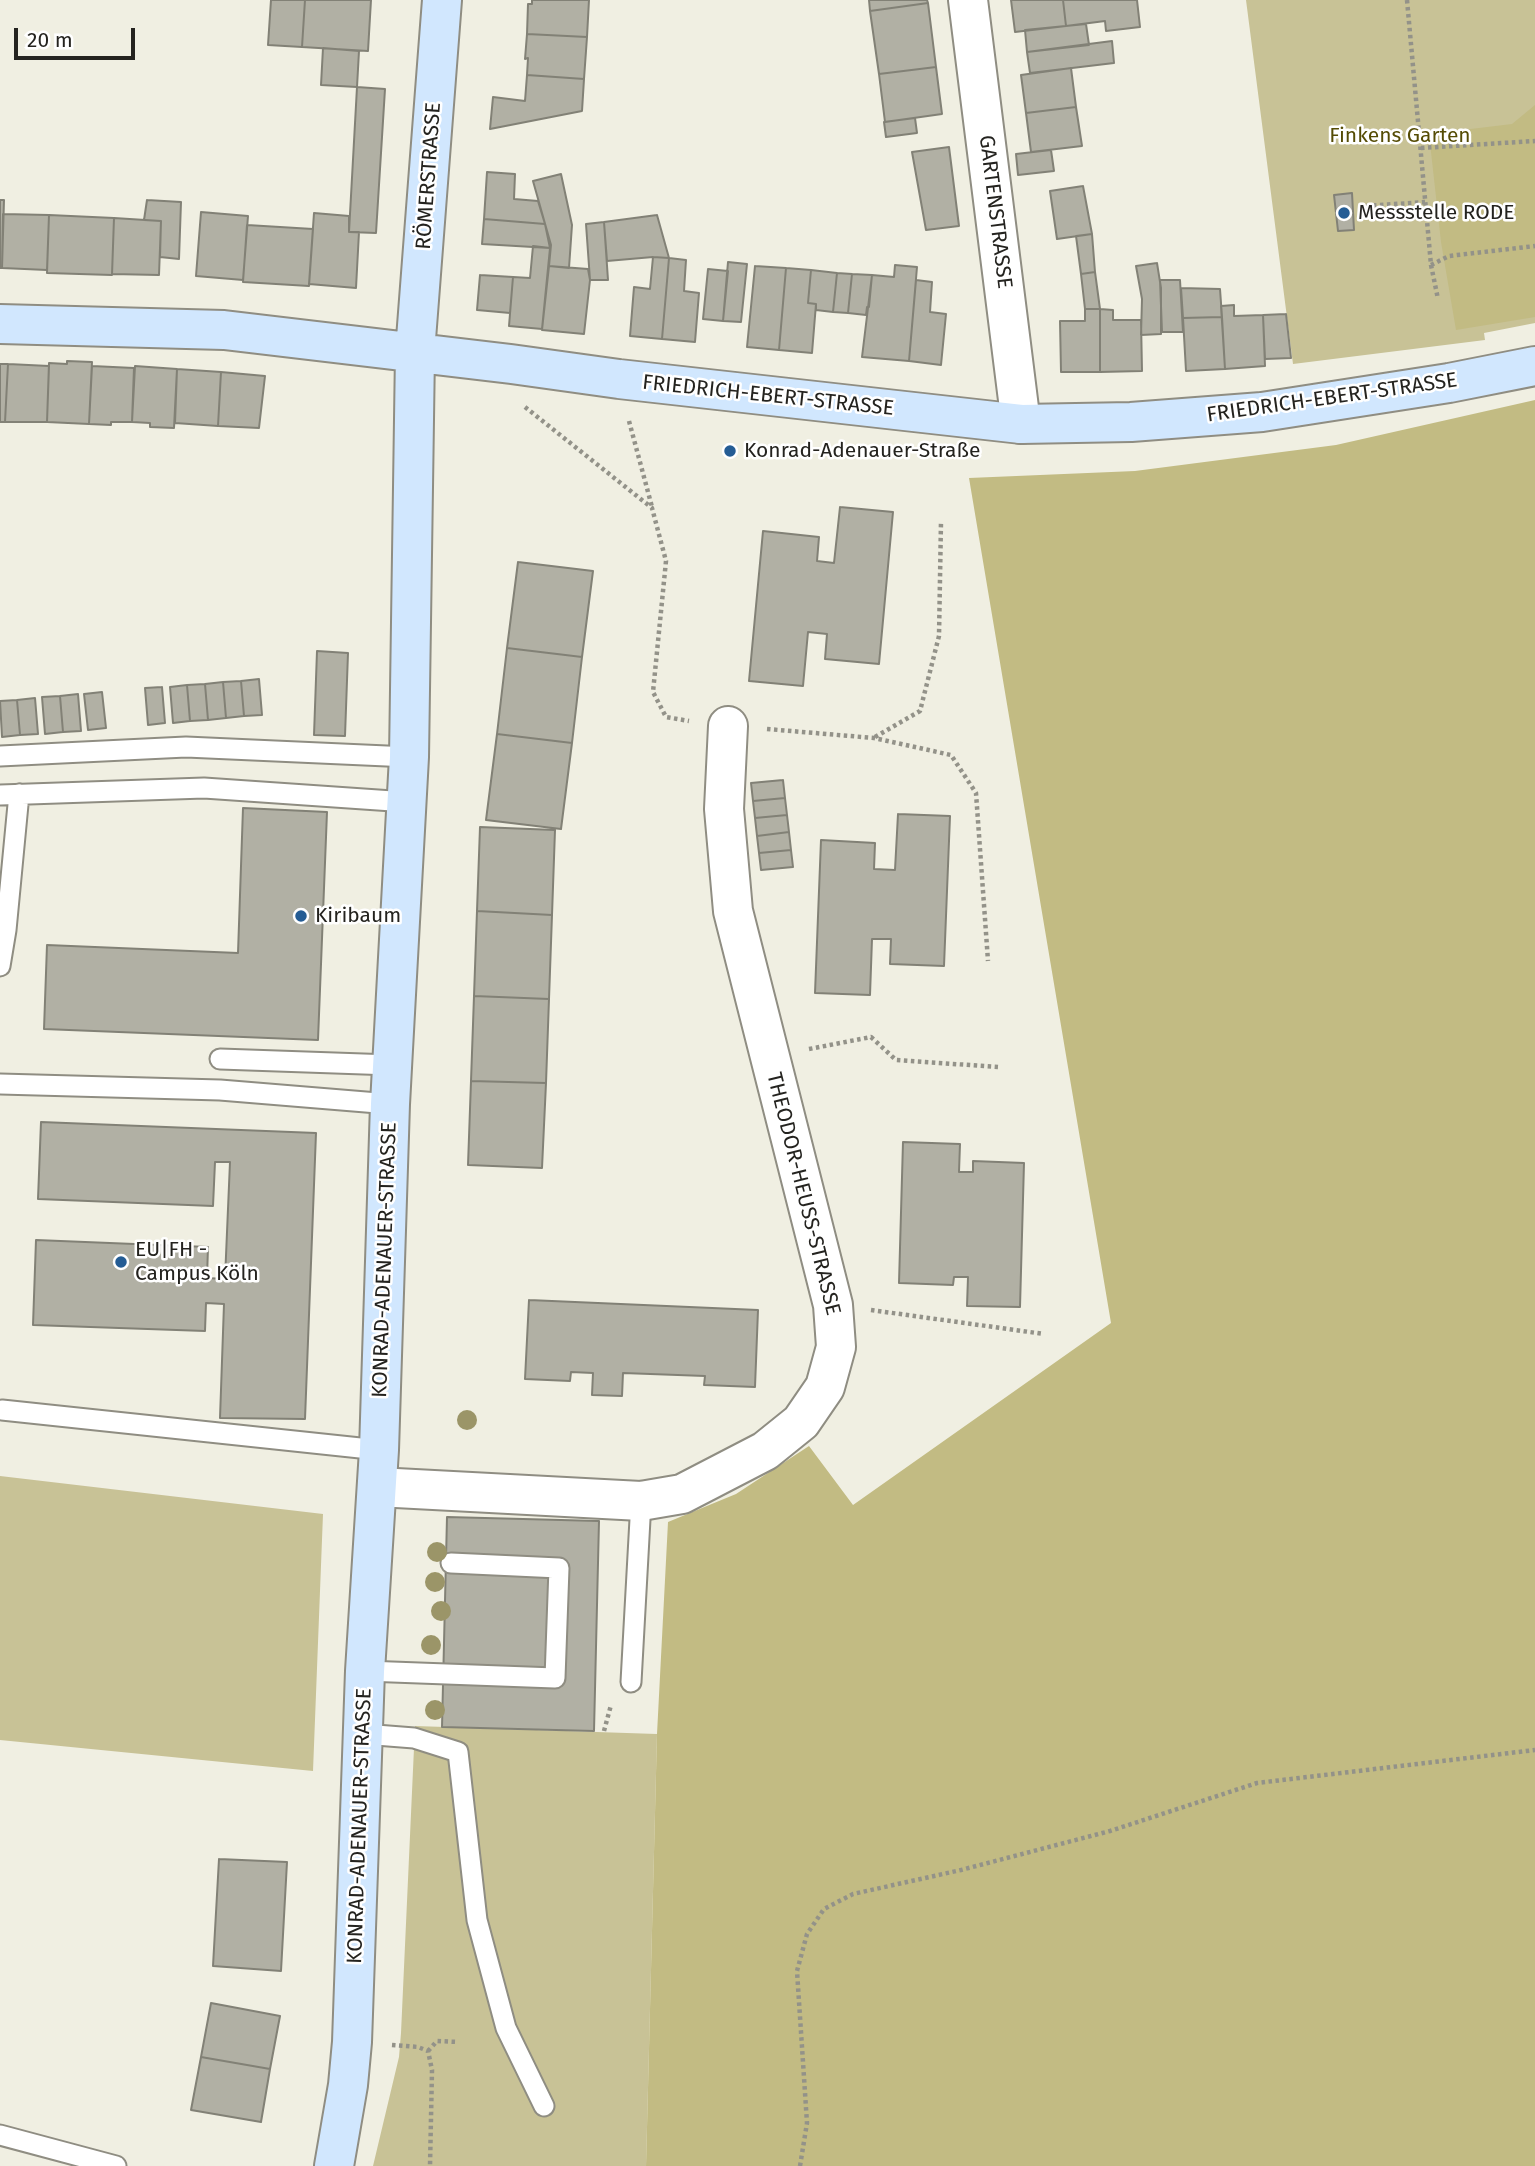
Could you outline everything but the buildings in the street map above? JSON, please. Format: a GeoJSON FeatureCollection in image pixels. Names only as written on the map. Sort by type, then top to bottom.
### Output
{"type":"FeatureCollection","features":[{"type":"Feature","properties":{"kind":"street","name":"RÖMERSTRASSE"},"geometry":{"type":"LineString","coordinates":[[415,352],[442,0]]}},
{"type":"Feature","properties":{"kind":"street","name":"GARTENSTRASSE"},"geometry":{"type":"LineString","coordinates":[[968,0],[1021,424]]}},
{"type":"Feature","properties":{"kind":"street","name":"FRIEDRICH-EBERT-STRASSE"},"geometry":{"type":"LineString","coordinates":[[0,324],[223,330],[511,363],[619,379],[1021,424],[1131,422],[1262,412],[1449,383],[1535,366]]}},
{"type":"Feature","properties":{"kind":"street","name":"KONRAD-ADENAUER-STRASSE"},"geometry":{"type":"LineString","coordinates":[[334,2166],[348,2085],[352,2042],[365,1671],[378,1469],[390,1104],[409,757],[415,352]]}},
{"type":"Feature","properties":{"kind":"street","name":"THEODOR-HEUSS-STRASSE"},"geometry":{"type":"LineString","coordinates":[[378,1469],[641,1501],[682,1494],[765,1451],[801,1422],[825,1387],[836,1347],[833,1305],[733,911],[724,809],[728,726]]}},
{"type":"Feature","properties":{"kind":"lane"},"geometry":{"type":"LineString","coordinates":[[0,756],[186,747],[409,757]]}},
{"type":"Feature","properties":{"kind":"lane"},"geometry":{"type":"LineString","coordinates":[[0,966],[6,930],[9,795],[204,788],[407,802]]}},
{"type":"Feature","properties":{"kind":"lane"},"geometry":{"type":"LineString","coordinates":[[220,1059],[392,1065]]}},
{"type":"Feature","properties":{"kind":"lane"},"geometry":{"type":"LineString","coordinates":[[0,1084],[220,1090],[390,1104]]}},
{"type":"Feature","properties":{"kind":"lane"},"geometry":{"type":"LineString","coordinates":[[2,1410],[378,1469]]}},
{"type":"Feature","properties":{"kind":"lane"},"geometry":{"type":"LineString","coordinates":[[631,1682],[641,1501]]}},
{"type":"Feature","properties":{"kind":"lane"},"geometry":{"type":"LineString","coordinates":[[365,1671],[555,1678],[559,1567],[451,1563]]}},
{"type":"Feature","properties":{"kind":"lane"},"geometry":{"type":"LineString","coordinates":[[363,1734],[414,1738],[458,1752],[477,1920],[506,2028],[544,2106]]}},
{"type":"Feature","properties":{"kind":"lane"},"geometry":{"type":"LineString","coordinates":[[0,2136],[116,2166]]}},
{"type":"Feature","properties":{"kind":"path"},"geometry":{"type":"LineString","coordinates":[[1407,0],[1431,265],[1438,299]]}},
{"type":"Feature","properties":{"kind":"path"},"geometry":{"type":"LineString","coordinates":[[1421,148],[1535,141]]}},
{"type":"Feature","properties":{"kind":"path"},"geometry":{"type":"LineString","coordinates":[[1366,206],[1426,202]]}},
{"type":"Feature","properties":{"kind":"path"},"geometry":{"type":"LineString","coordinates":[[1431,265],[1449,256],[1535,246]]}},
{"type":"Feature","properties":{"kind":"path"},"geometry":{"type":"LineString","coordinates":[[511,363],[512,397],[652,508]]}},
{"type":"Feature","properties":{"kind":"path"},"geometry":{"type":"LineString","coordinates":[[634,440],[666,561],[653,692],[666,718],[874,738],[951,755],[976,793],[988,961]]}},
{"type":"Feature","properties":{"kind":"path"},"geometry":{"type":"LineString","coordinates":[[874,738],[920,711],[939,636],[941,522]]}},
{"type":"Feature","properties":{"kind":"path"},"geometry":{"type":"LineString","coordinates":[[769,1057],[870,1037],[896,1060],[998,1067]]}},
{"type":"Feature","properties":{"kind":"path"},"geometry":{"type":"LineString","coordinates":[[833,1305],[1044,1334]]}},
{"type":"Feature","properties":{"kind":"path"},"geometry":{"type":"LineString","coordinates":[[800,2166],[807,2123],[797,1971],[807,1934],[824,1909],[853,1894],[961,1870],[1110,1831],[1257,1783],[1535,1750]]}},
{"type":"Feature","properties":{"kind":"path"},"geometry":{"type":"LineString","coordinates":[[428,2050],[437,2041],[458,2042]]}},
{"type":"Feature","properties":{"kind":"path"},"geometry":{"type":"LineString","coordinates":[[352,2042],[418,2046],[428,2050]]}},
{"type":"Feature","properties":{"kind":"path"},"geometry":{"type":"LineString","coordinates":[[428,2050],[432,2070],[430,2166]]}},
{"type":"Feature","properties":{"kind":"green space","name":"Finkens Garten"},"geometry":{"type":"Polygon","coordinates":[[[1246,0],[1535,0],[1535,323],[1484,333],[1485,340],[1293,364],[1246,0]]]}},
{"type":"Feature","properties":{"kind":"green space"},"geometry":{"type":"Polygon","coordinates":[[[0,1476],[323,1514],[313,1771],[0,1740],[0,1476]]]}},
{"type":"Feature","properties":{"kind":"green space"},"geometry":{"type":"Polygon","coordinates":[[[415,1726],[657,1734],[646,2166],[373,2166],[399,2057],[415,1726]]]}},
{"type":"Feature","properties":{"kind":"shaded area"},"geometry":{"type":"Polygon","coordinates":[[[1535,105],[1535,317],[1456,330],[1441,242],[1429,134],[1512,124],[1535,105]]]}},
{"type":"Feature","properties":{"kind":"shaded area"},"geometry":{"type":"Polygon","coordinates":[[[1535,400],[1535,2166],[646,2166],[657,1734],[668,1522],[736,1494],[809,1446],[853,1505],[1111,1323],[969,478],[1135,471],[1336,445],[1535,400]]]}},
{"type":"Feature","properties":{"kind":"place","name":"Messstelle RODE"},"geometry":{"type":"Point","coordinates":[1344,213]}},
{"type":"Feature","properties":{"kind":"place","name":"Konrad-Adenauer-Straße"},"geometry":{"type":"Point","coordinates":[730,451]}},
{"type":"Feature","properties":{"kind":"place","name":"Kiribaum"},"geometry":{"type":"Point","coordinates":[301,916]}},
{"type":"Feature","properties":{"kind":"place","name":"EU|FH - Campus Köln"},"geometry":{"type":"Point","coordinates":[121,1262]}}]}
